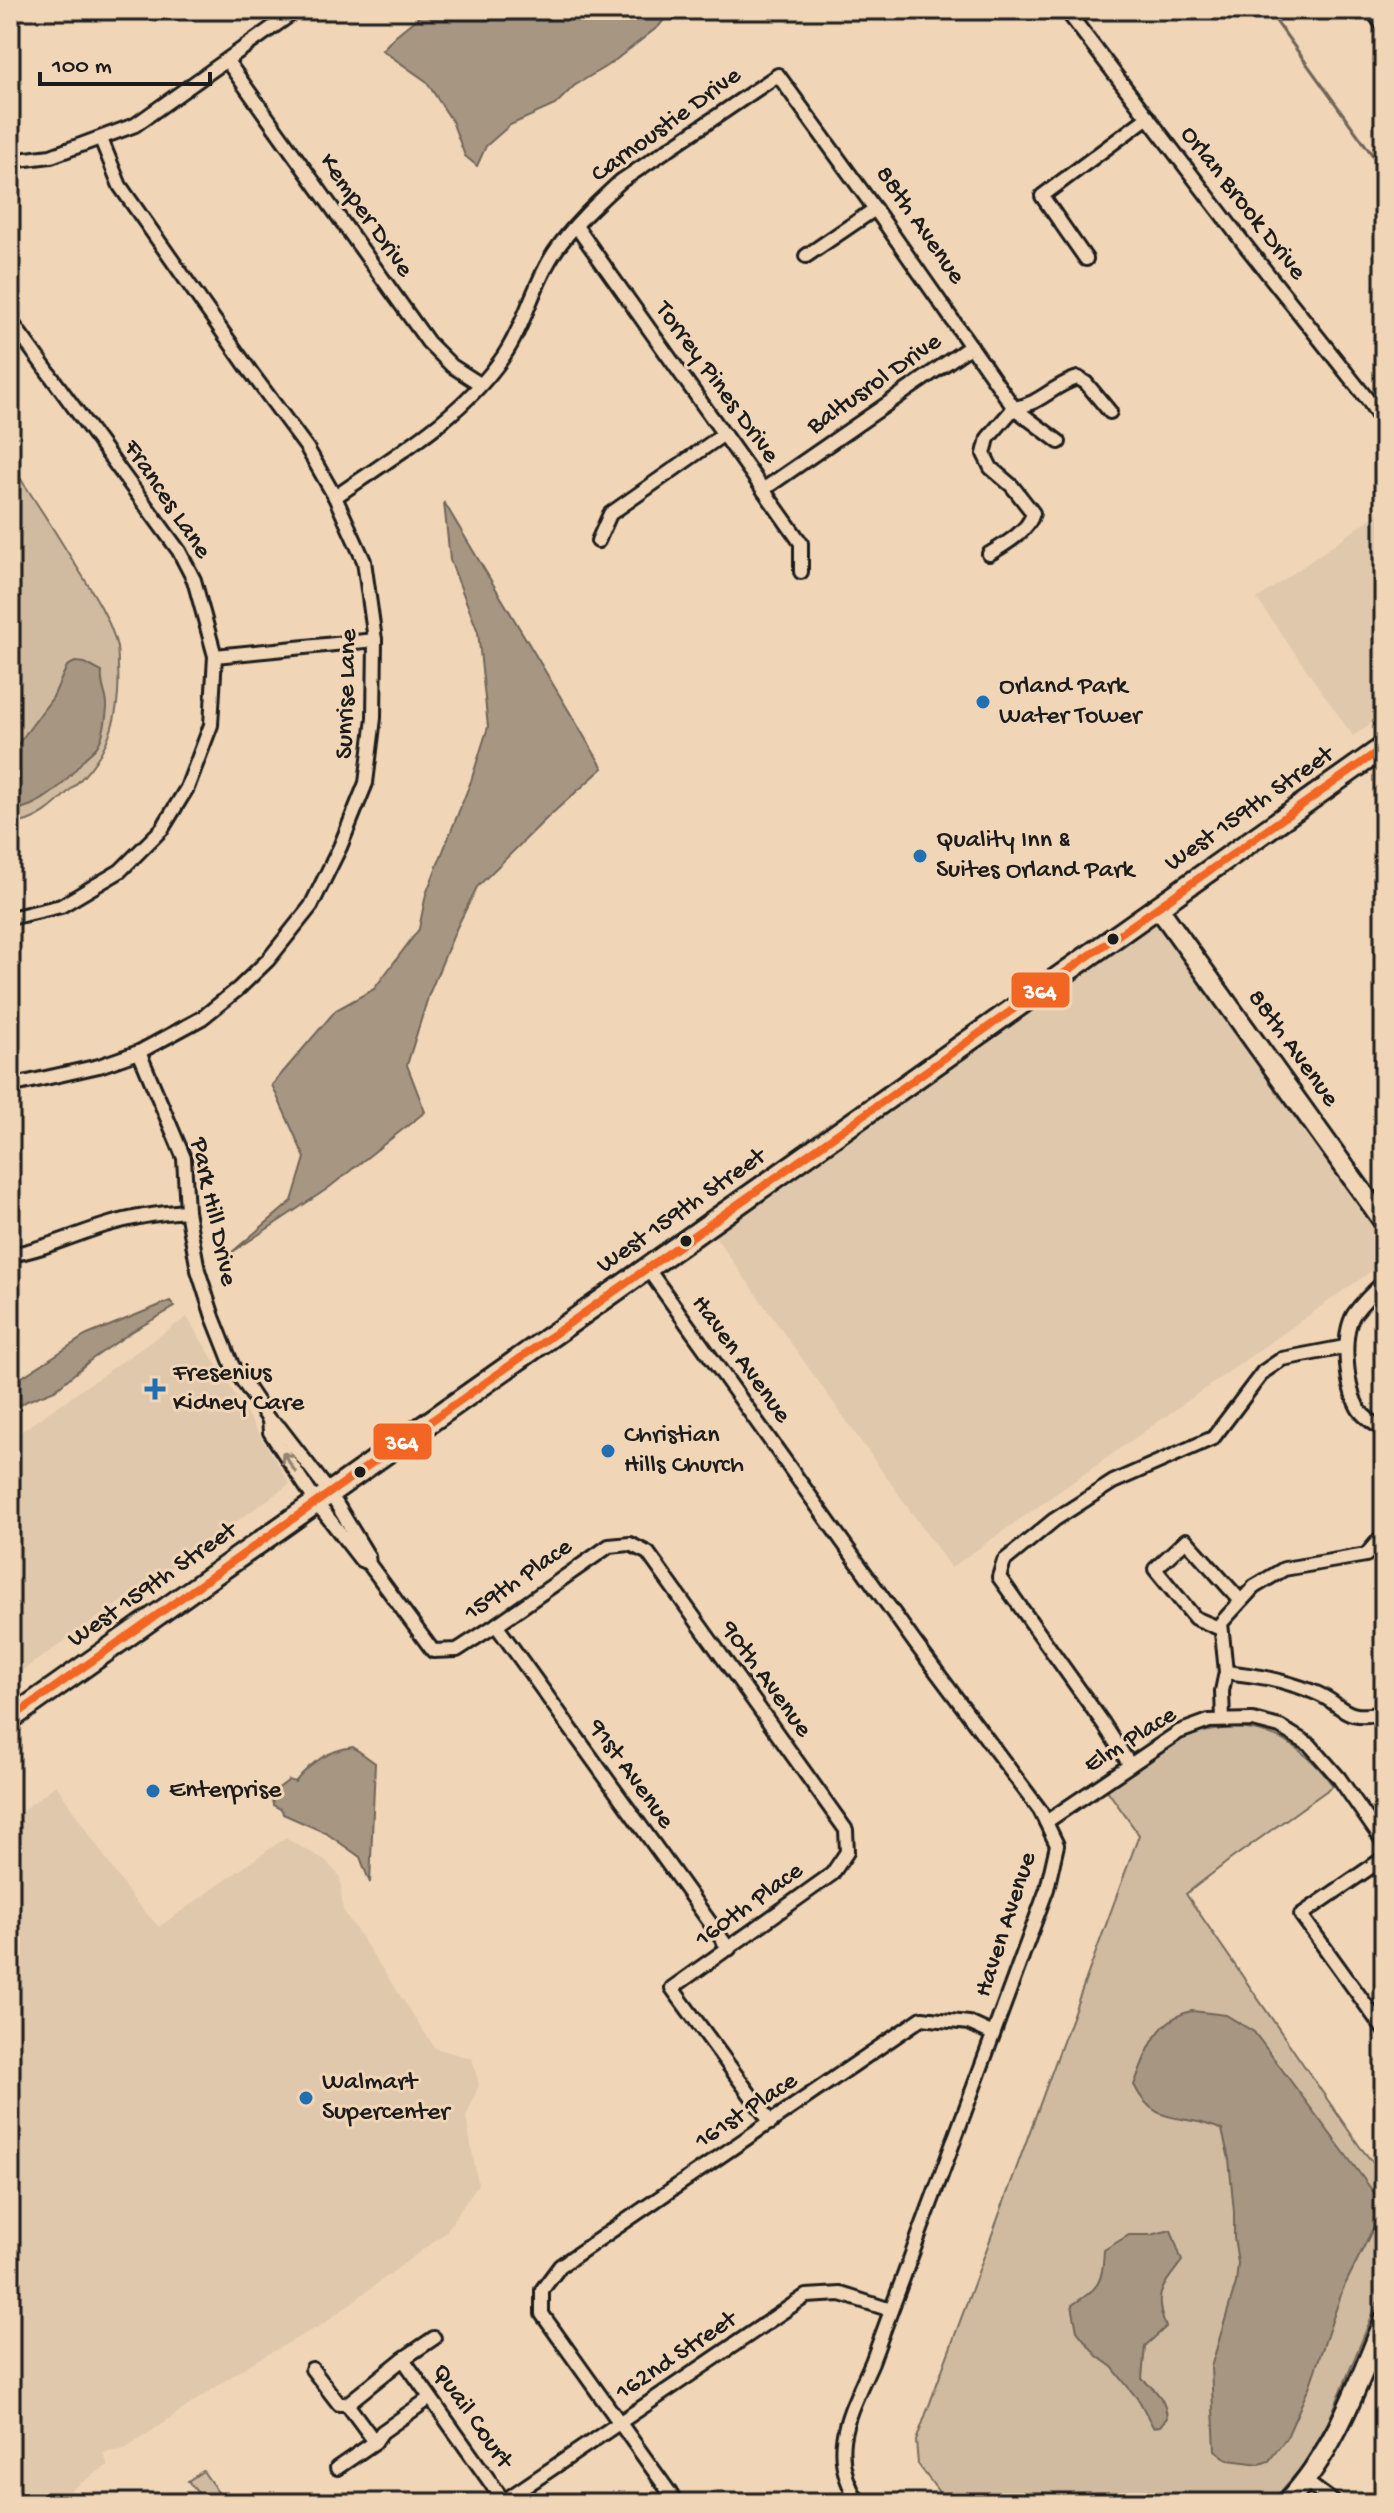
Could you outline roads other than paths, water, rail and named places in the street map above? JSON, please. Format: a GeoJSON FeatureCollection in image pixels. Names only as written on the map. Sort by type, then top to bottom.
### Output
{"type":"FeatureCollection","features":[{"type":"Feature","properties":{"kind":"main road","name":"West 159th Street"},"geometry":{"type":"LineString","coordinates":[[10,1719],[1384,747]]}},
{"type":"Feature","properties":{"kind":"street"},"geometry":{"type":"LineString","coordinates":[[10,161],[51,156],[135,125],[297,10]]}},
{"type":"Feature","properties":{"kind":"street","name":"Orlan Brook Drive"},"geometry":{"type":"LineString","coordinates":[[1066,10],[1368,400],[1384,425]]}},
{"type":"Feature","properties":{"kind":"street"},"geometry":{"type":"LineString","coordinates":[[1372,10],[1384,27]]}},
{"type":"Feature","properties":{"kind":"street","name":"Kemper Drive"},"geometry":{"type":"LineString","coordinates":[[227,61],[428,342],[452,366],[480,384]]}},
{"type":"Feature","properties":{"kind":"street","name":"Carnoustie Drive"},"geometry":{"type":"LineString","coordinates":[[335,497],[446,420],[480,384],[504,356],[553,254],[621,181],[778,75]]}},
{"type":"Feature","properties":{"kind":"street","name":"88th Avenue"},"geometry":{"type":"LineString","coordinates":[[778,75],[1014,408],[1059,442]]}},
{"type":"Feature","properties":{"kind":"street"},"geometry":{"type":"LineString","coordinates":[[1086,259],[1042,196],[1148,117]]}},
{"type":"Feature","properties":{"kind":"street","name":"Sunrise Lane"},"geometry":{"type":"LineString","coordinates":[[10,1086],[99,1066],[139,1052],[202,1018],[268,960],[311,906],[340,847],[366,783],[374,718],[375,640],[364,561],[335,497],[307,448],[120,186],[101,139]]}},
{"type":"Feature","properties":{"kind":"street"},"geometry":{"type":"LineString","coordinates":[[806,256],[875,209]]}},
{"type":"Feature","properties":{"kind":"street","name":"Torrey Pines Drive"},"geometry":{"type":"LineString","coordinates":[[576,226],[801,543],[801,572]]}},
{"type":"Feature","properties":{"kind":"street","name":"Frances Lane"},"geometry":{"type":"LineString","coordinates":[[10,320],[179,551],[194,580],[215,656],[211,725],[187,788],[162,829],[120,871],[61,906],[10,918]]}},
{"type":"Feature","properties":{"kind":"street","name":"Baltusrol Drive"},"geometry":{"type":"LineString","coordinates":[[764,489],[971,346]]}},
{"type":"Feature","properties":{"kind":"street"},"geometry":{"type":"LineString","coordinates":[[989,554],[1017,534],[1031,520],[1033,513],[1012,486],[991,468],[984,454],[988,438],[1014,408],[1029,406],[1067,381],[1078,378],[1110,412]]}},
{"type":"Feature","properties":{"kind":"street"},"geometry":{"type":"LineString","coordinates":[[598,541],[610,514],[724,434]]}},
{"type":"Feature","properties":{"kind":"street"},"geometry":{"type":"LineString","coordinates":[[215,656],[375,640]]}},
{"type":"Feature","properties":{"kind":"street","name":"88th Avenue"},"geometry":{"type":"LineString","coordinates":[[1158,907],[1384,1222]]}},
{"type":"Feature","properties":{"kind":"street","name":"Park Hill Drive"},"geometry":{"type":"LineString","coordinates":[[139,1052],[184,1158],[187,1211],[198,1270],[232,1365],[269,1420],[279,1427],[323,1498]]}},
{"type":"Feature","properties":{"kind":"street"},"geometry":{"type":"LineString","coordinates":[[10,1255],[50,1246],[120,1221],[187,1211]]}},
{"type":"Feature","properties":{"kind":"street","name":"Haven Avenue"},"geometry":{"type":"LineString","coordinates":[[647,1268],[906,1630],[1040,1810],[1057,1845],[1047,1889],[842,2436],[844,2471],[850,2490],[859,2503]]}},
{"type":"Feature","properties":{"kind":"street"},"geometry":{"type":"LineString","coordinates":[[1384,1282],[1353,1316],[1345,1347],[1350,1383],[1359,1410],[1384,1430]]}},
{"type":"Feature","properties":{"kind":"street"},"geometry":{"type":"LineString","coordinates":[[1130,1765],[999,1577],[1004,1561],[1054,1520],[1113,1482],[1213,1438],[1263,1372],[1282,1359],[1345,1347]]}},
{"type":"Feature","properties":{"kind":"street","name":"159th Place"},"geometry":{"type":"LineString","coordinates":[[323,1498],[368,1556],[369,1564],[433,1651],[457,1650],[609,1546],[630,1544]]}},
{"type":"Feature","properties":{"kind":"street"},"geometry":{"type":"LineString","coordinates":[[1223,1720],[1222,1691],[1226,1672],[1221,1623],[1240,1600],[1254,1587],[1284,1569],[1366,1555],[1384,1534]]}},
{"type":"Feature","properties":{"kind":"street"},"geometry":{"type":"LineString","coordinates":[[1221,1629],[1195,1618],[1155,1569],[1186,1540],[1240,1600]]}},
{"type":"Feature","properties":{"kind":"street","name":"90th Avenue"},"geometry":{"type":"LineString","coordinates":[[630,1544],[648,1553],[846,1830],[847,1852]]}},
{"type":"Feature","properties":{"kind":"street","name":"91st Avenue"},"geometry":{"type":"LineString","coordinates":[[496,1625],[729,1949]]}},
{"type":"Feature","properties":{"kind":"street"},"geometry":{"type":"LineString","coordinates":[[1226,1672],[1272,1677],[1316,1692],[1343,1711],[1361,1717],[1384,1713]]}},
{"type":"Feature","properties":{"kind":"street","name":"Elm Place"},"geometry":{"type":"LineString","coordinates":[[1046,1822],[1179,1732],[1209,1721],[1253,1720],[1280,1727],[1310,1745],[1339,1778],[1384,1843]]}},
{"type":"Feature","properties":{"kind":"street","name":"160th Place"},"geometry":{"type":"LineString","coordinates":[[771,2123],[672,1988],[832,1874],[847,1852]]}},
{"type":"Feature","properties":{"kind":"street"},"geometry":{"type":"LineString","coordinates":[[1384,1858],[1301,1915],[1384,2030]]}},
{"type":"Feature","properties":{"kind":"street","name":"161st Place"},"geometry":{"type":"LineString","coordinates":[[619,2423],[542,2314],[542,2290],[560,2266],[922,2018],[969,2023],[993,2034]]}},
{"type":"Feature","properties":{"kind":"street","name":"162nd Street"},"geometry":{"type":"LineString","coordinates":[[503,2502],[806,2296],[841,2294],[891,2310]]}},
{"type":"Feature","properties":{"kind":"street"},"geometry":{"type":"LineString","coordinates":[[1286,2503],[1329,2445],[1384,2321]]}},
{"type":"Feature","properties":{"kind":"street"},"geometry":{"type":"LineString","coordinates":[[312,2369],[339,2404],[347,2404],[434,2338]]}},
{"type":"Feature","properties":{"kind":"street","name":"Quail Court"},"geometry":{"type":"LineString","coordinates":[[403,2359],[503,2502]]}},
{"type":"Feature","properties":{"kind":"street"},"geometry":{"type":"LineString","coordinates":[[337,2468],[430,2398]]}},
{"type":"Feature","properties":{"kind":"street"},"geometry":{"type":"LineString","coordinates":[[347,2404],[375,2442]]}},
{"type":"Feature","properties":{"kind":"street"},"geometry":{"type":"LineString","coordinates":[[619,2423],[677,2503]]}},
{"type":"Feature","properties":{"kind":"street"},"geometry":{"type":"LineString","coordinates":[[1305,2481],[1335,2503]]}},
{"type":"Feature","properties":{"kind":"waterway"},"geometry":{"type":"LineString","coordinates":[[1268,10],[1384,171]]}},
{"type":"Feature","properties":{"kind":"place","name":"Orland Park Water Tower"},"geometry":{"type":"Point","coordinates":[983,702]}},
{"type":"Feature","properties":{"kind":"place","name":"Quality Inn & Suites Orland Park"},"geometry":{"type":"Point","coordinates":[920,856]}},
{"type":"Feature","properties":{"kind":"place","name":"Fresenius Kidney Care"},"geometry":{"type":"Point","coordinates":[155,1389]}},
{"type":"Feature","properties":{"kind":"place","name":"Christian Hills Church"},"geometry":{"type":"Point","coordinates":[608,1451]}},
{"type":"Feature","properties":{"kind":"place","name":"Enterprise"},"geometry":{"type":"Point","coordinates":[153,1791]}},
{"type":"Feature","properties":{"kind":"place","name":"Walmart Supercenter"},"geometry":{"type":"Point","coordinates":[306,2098]}}]}
